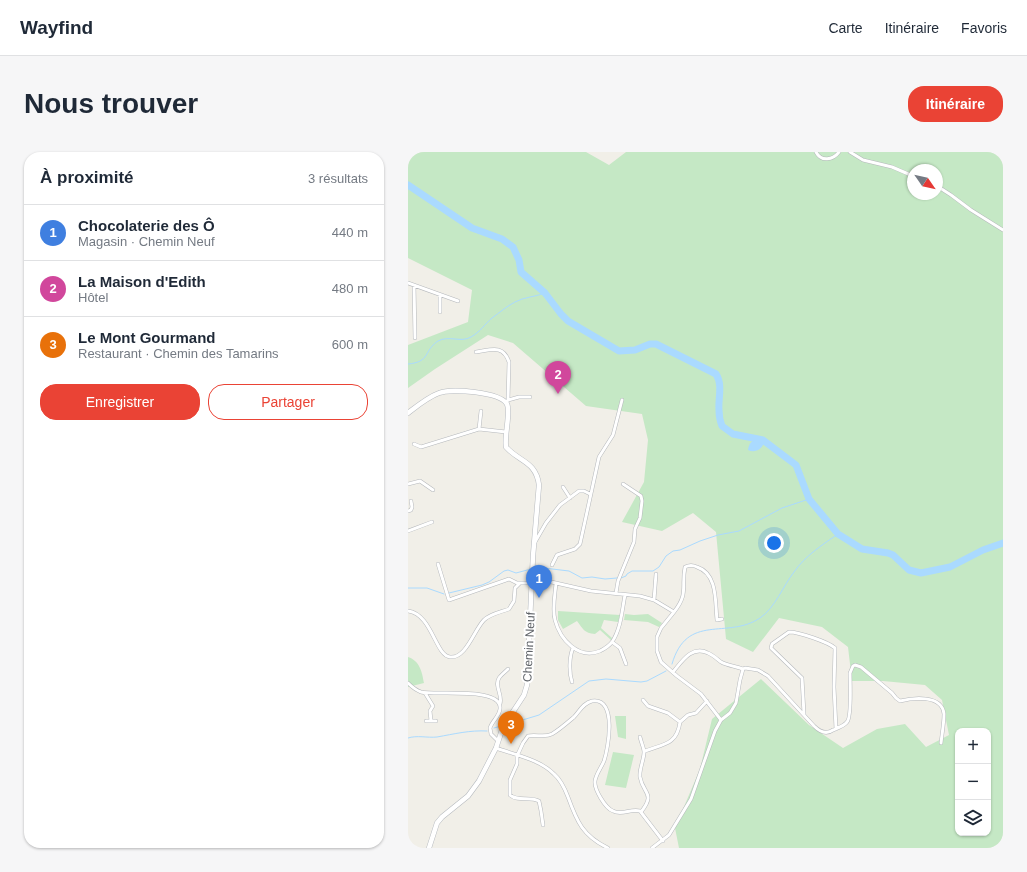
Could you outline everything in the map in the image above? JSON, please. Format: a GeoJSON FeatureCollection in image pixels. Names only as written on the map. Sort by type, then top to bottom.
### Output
{"type":"FeatureCollection","features":[{"type":"Feature","properties":{"kind":"street"},"geometry":{"type":"LineString","coordinates":[[816,152],[821,158],[829,159],[834,158],[839,152]]}},
{"type":"Feature","properties":{"kind":"street"},"geometry":{"type":"LineString","coordinates":[[850,152],[862,160],[879,163],[907,173]]}},
{"type":"Feature","properties":{"kind":"street"},"geometry":{"type":"LineString","coordinates":[[943,190],[1003,230]]}},
{"type":"Feature","properties":{"kind":"street"},"geometry":{"type":"LineString","coordinates":[[408,283],[458,301]]}},
{"type":"Feature","properties":{"kind":"street"},"geometry":{"type":"LineString","coordinates":[[414,285],[415,338]]}},
{"type":"Feature","properties":{"kind":"street"},"geometry":{"type":"LineString","coordinates":[[440,295],[440,312]]}},
{"type":"Feature","properties":{"kind":"street"},"geometry":{"type":"LineString","coordinates":[[414,444],[421,446],[479,429],[506,432],[509,362],[506,355],[498,349],[476,352]]}},
{"type":"Feature","properties":{"kind":"street"},"geometry":{"type":"LineString","coordinates":[[408,413],[433,395],[445,391],[461,391],[491,395],[507,401],[515,398],[530,397]]}},
{"type":"Feature","properties":{"kind":"street"},"geometry":{"type":"LineString","coordinates":[[552,565],[557,555],[575,549],[578,546],[599,457],[613,435],[622,400]]}},
{"type":"Feature","properties":{"kind":"street"},"geometry":{"type":"LineString","coordinates":[[479,429],[481,411]]}},
{"type":"Feature","properties":{"kind":"street","name":"Chemin Neuf"},"geometry":{"type":"LineString","coordinates":[[429,848],[437,823],[442,817],[468,796],[473,789],[496,748],[503,727],[524,695],[527,685],[533,564],[539,485],[534,468],[506,447],[506,432]]}},
{"type":"Feature","properties":{"kind":"street"},"geometry":{"type":"LineString","coordinates":[[408,484],[420,481],[433,490]]}},
{"type":"Feature","properties":{"kind":"street"},"geometry":{"type":"LineString","coordinates":[[616,594],[618,580],[634,542],[635,529],[640,518],[642,501],[641,496],[624,484]]}},
{"type":"Feature","properties":{"kind":"street"},"geometry":{"type":"LineString","coordinates":[[563,486],[570,498]]}},
{"type":"Feature","properties":{"kind":"street"},"geometry":{"type":"LineString","coordinates":[[535,543],[546,523],[557,508],[582,490],[590,494]]}},
{"type":"Feature","properties":{"kind":"street"},"geometry":{"type":"LineString","coordinates":[[408,511],[412,508],[411,501]]}},
{"type":"Feature","properties":{"kind":"street"},"geometry":{"type":"LineString","coordinates":[[408,531],[432,522]]}},
{"type":"Feature","properties":{"kind":"street"},"geometry":{"type":"LineString","coordinates":[[438,564],[449,600],[509,579],[517,583],[556,583],[591,591],[640,596],[654,600],[674,612]]}},
{"type":"Feature","properties":{"kind":"street"},"geometry":{"type":"LineString","coordinates":[[721,720],[700,694],[661,662],[657,651],[657,637],[661,628],[681,603],[684,595],[685,566],[688,565],[696,566],[708,574],[712,581],[716,620],[722,619]]}},
{"type":"Feature","properties":{"kind":"street"},"geometry":{"type":"LineString","coordinates":[[654,600],[656,574]]}},
{"type":"Feature","properties":{"kind":"street"},"geometry":{"type":"LineString","coordinates":[[408,611],[418,615],[428,626],[442,652],[446,656],[456,657],[462,654],[484,621],[491,616],[509,609],[514,601],[515,588],[520,583]]}},
{"type":"Feature","properties":{"kind":"street"},"geometry":{"type":"LineString","coordinates":[[556,583],[555,620],[563,638],[573,648],[582,653],[596,653],[612,642],[620,621],[625,595]]}},
{"type":"Feature","properties":{"kind":"street"},"geometry":{"type":"LineString","coordinates":[[804,714],[802,678],[770,648],[772,644],[789,632],[820,641],[835,648],[834,687],[836,729]]}},
{"type":"Feature","properties":{"kind":"street"},"geometry":{"type":"LineString","coordinates":[[612,642],[620,648],[626,664]]}},
{"type":"Feature","properties":{"kind":"street"},"geometry":{"type":"LineString","coordinates":[[572,682],[570,676],[571,652],[573,648]]}},
{"type":"Feature","properties":{"kind":"street"},"geometry":{"type":"LineString","coordinates":[[673,672],[686,657],[697,650],[703,651],[721,662],[743,669],[758,670],[768,676],[816,728],[822,732],[829,732],[847,722],[850,716],[850,673],[855,665],[861,668],[900,700],[909,698],[925,698],[938,704],[944,714],[941,743]]}},
{"type":"Feature","properties":{"kind":"street"},"geometry":{"type":"LineString","coordinates":[[498,741],[491,734],[490,728],[499,713],[501,698],[498,681],[508,669]]}},
{"type":"Feature","properties":{"kind":"street"},"geometry":{"type":"LineString","coordinates":[[652,848],[663,841],[676,826],[691,799],[715,731],[721,720],[730,713],[736,703],[743,669]]}},
{"type":"Feature","properties":{"kind":"street"},"geometry":{"type":"LineString","coordinates":[[408,683],[413,688],[424,693],[475,693],[496,699],[500,704]]}},
{"type":"Feature","properties":{"kind":"street"},"geometry":{"type":"LineString","coordinates":[[424,693],[433,706],[430,711],[431,721]]}},
{"type":"Feature","properties":{"kind":"street"},"geometry":{"type":"LineString","coordinates":[[643,700],[648,706],[668,713],[680,722]]}},
{"type":"Feature","properties":{"kind":"street"},"geometry":{"type":"LineString","coordinates":[[543,825],[542,810],[539,801],[534,799],[515,798],[510,795],[510,780],[517,764],[517,756],[528,736],[553,734],[574,717],[587,703],[592,701],[605,707],[610,731],[604,760],[595,780],[595,786],[604,804],[613,811],[623,813],[636,810],[641,812],[663,841]]}},
{"type":"Feature","properties":{"kind":"street"},"geometry":{"type":"LineString","coordinates":[[645,750],[669,743],[679,731],[680,722],[688,715],[696,713],[707,701]]}},
{"type":"Feature","properties":{"kind":"street"},"geometry":{"type":"LineString","coordinates":[[426,721],[436,721]]}},
{"type":"Feature","properties":{"kind":"street"},"geometry":{"type":"LineString","coordinates":[[640,737],[645,750],[640,778],[647,791],[648,797],[646,807],[641,812]]}},
{"type":"Feature","properties":{"kind":"street"},"geometry":{"type":"LineString","coordinates":[[496,748],[547,767],[556,775],[562,782],[581,828],[594,841],[608,848]]}},
{"type":"Feature","properties":{"kind":"green space"},"geometry":{"type":"Polygon","coordinates":[[[408,152],[586,152],[609,165],[626,152],[1003,152],[1003,848],[679,848],[675,828],[700,769],[712,719],[761,679],[809,725],[843,748],[877,729],[905,724],[926,747],[949,735],[942,700],[925,685],[883,681],[852,681],[848,647],[822,627],[779,618],[753,652],[726,639],[716,532],[693,513],[662,531],[622,522],[644,482],[648,440],[642,414],[586,406],[513,343],[488,335],[408,388],[408,345],[468,322],[472,290],[408,258],[408,152]]]}},
{"type":"Feature","properties":{"kind":"green space"},"geometry":{"type":"Polygon","coordinates":[[[558,611],[620,615],[618,622],[604,620],[601,628],[612,638],[611,640],[600,630],[595,634],[586,632],[577,621],[563,629],[558,620],[558,611]]]}},
{"type":"Feature","properties":{"kind":"green space"},"geometry":{"type":"Polygon","coordinates":[[[625,614],[648,614],[662,623],[659,627],[648,622],[624,620],[625,614]]]}},
{"type":"Feature","properties":{"kind":"green space"},"geometry":{"type":"Polygon","coordinates":[[[408,657],[418,664],[424,683],[408,687],[408,657]]]}},
{"type":"Feature","properties":{"kind":"green space"},"geometry":{"type":"Polygon","coordinates":[[[615,716],[626,716],[626,739],[618,737],[615,716]]]}},
{"type":"Feature","properties":{"kind":"green space"},"geometry":{"type":"Polygon","coordinates":[[[613,752],[634,755],[626,788],[605,785],[613,752]]]}},
{"type":"Feature","properties":{"kind":"water"},"geometry":{"type":"Polygon","coordinates":[[[760,438],[765,439],[763,445],[757,451],[748,450],[749,445],[752,442],[760,438]]]}},
{"type":"Feature","properties":{"kind":"waterway"},"geometry":{"type":"LineString","coordinates":[[408,185],[472,228],[502,239],[513,247],[519,260],[521,272],[545,293],[568,321],[619,351],[635,350],[650,344],[656,344],[716,374],[719,383],[719,412],[722,426],[733,434],[763,440],[796,465],[809,499],[838,534],[862,549],[893,555],[909,570],[921,573],[950,567],[983,550],[1003,543]]}},
{"type":"Feature","properties":{"kind":"waterway"},"geometry":{"type":"LineString","coordinates":[[408,364],[415,363],[424,358],[433,345],[438,341],[442,339],[467,339],[480,330],[492,318],[518,300],[545,293]]}},
{"type":"Feature","properties":{"kind":"waterway"},"geometry":{"type":"LineString","coordinates":[[621,578],[632,571],[653,571],[659,567],[666,556],[673,551],[680,550],[718,535],[739,531],[782,508],[809,499]]}},
{"type":"Feature","properties":{"kind":"waterway"},"geometry":{"type":"LineString","coordinates":[[672,664],[679,648],[687,638],[698,632],[734,627],[747,624],[760,618],[770,609],[798,566],[814,551],[838,534]]}},
{"type":"Feature","properties":{"kind":"waterway"},"geometry":{"type":"LineString","coordinates":[[534,567],[539,565],[544,568],[569,571],[582,578],[617,578]]}},
{"type":"Feature","properties":{"kind":"waterway"},"geometry":{"type":"LineString","coordinates":[[449,593],[482,585],[489,582],[504,571],[508,570],[516,573],[531,569]]}},
{"type":"Feature","properties":{"kind":"waterway"},"geometry":{"type":"LineString","coordinates":[[408,588],[427,588],[444,594]]}},
{"type":"Feature","properties":{"kind":"waterway"},"geometry":{"type":"LineString","coordinates":[[506,725],[539,715],[589,681],[606,679],[641,682],[647,681],[666,671]]}},
{"type":"Feature","properties":{"kind":"waterway"},"geometry":{"type":"LineString","coordinates":[[494,728],[501,726]]}},
{"type":"Feature","properties":{"kind":"waterway"},"geometry":{"type":"LineString","coordinates":[[408,738],[437,737],[468,732],[487,731]]}},
{"type":"Feature","properties":{"kind":"place","name":"La Maison d'Edith"},"geometry":{"type":"Point","coordinates":[558,394]}},
{"type":"Feature","properties":{"kind":"place","name":"Chocolaterie des Ô"},"geometry":{"type":"Point","coordinates":[539,598]}},
{"type":"Feature","properties":{"kind":"place","name":"Le Mont Gourmand"},"geometry":{"type":"Point","coordinates":[511,744]}}]}
